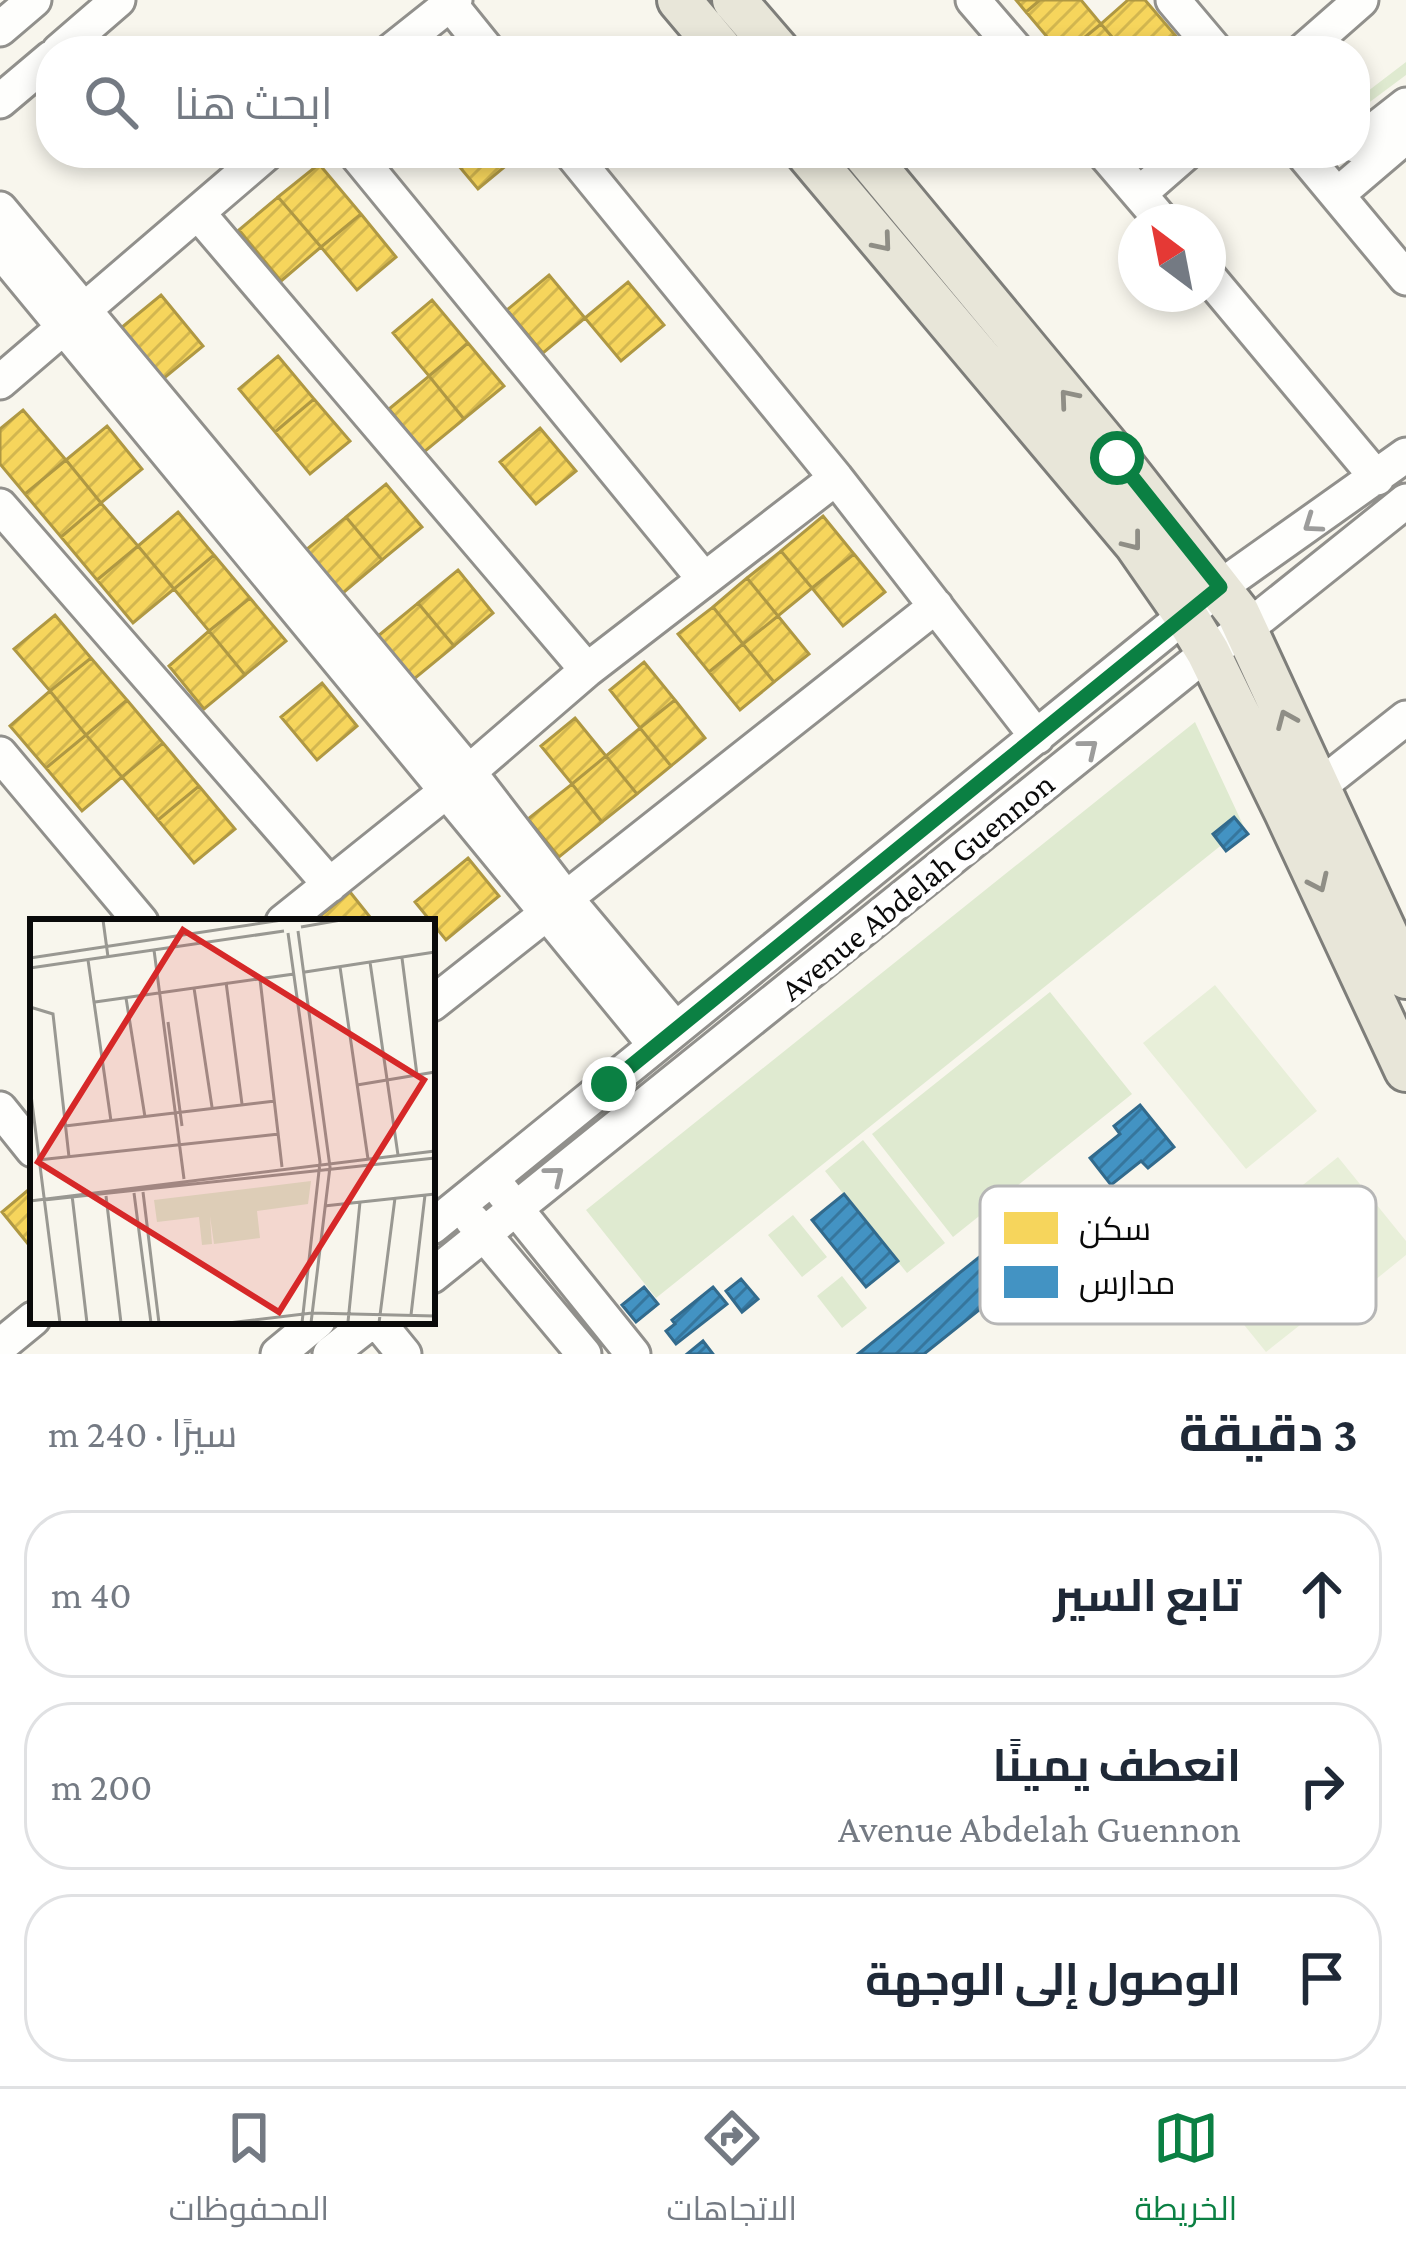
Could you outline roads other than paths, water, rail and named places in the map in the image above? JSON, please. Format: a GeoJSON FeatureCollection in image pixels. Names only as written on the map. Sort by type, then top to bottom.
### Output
{"type":"FeatureCollection","features":[{"type":"Feature","properties":{"kind":"main road"},"geometry":{"type":"LineString","coordinates":[[679,0],[709,36]]}},
{"type":"Feature","properties":{"kind":"main road"},"geometry":{"type":"LineString","coordinates":[[734,0],[765,36]]}},
{"type":"Feature","properties":{"kind":"main road"},"geometry":{"type":"LineString","coordinates":[[820,168],[1136,544],[1301,800],[1406,977]]}},
{"type":"Feature","properties":{"kind":"main road"},"geometry":{"type":"LineString","coordinates":[[876,168],[1220,587],[1246,629],[1301,800],[1406,1070]]}},
{"type":"Feature","properties":{"kind":"street"},"geometry":{"type":"LineString","coordinates":[[0,29],[34,0]]}},
{"type":"Feature","properties":{"kind":"street"},"geometry":{"type":"LineString","coordinates":[[76,36],[118,0]]}},
{"type":"Feature","properties":{"kind":"street"},"geometry":{"type":"LineString","coordinates":[[973,0],[1004,36]]}},
{"type":"Feature","properties":{"kind":"street"},"geometry":{"type":"LineString","coordinates":[[1173,0],[1203,36]]}},
{"type":"Feature","properties":{"kind":"street"},"geometry":{"type":"LineString","coordinates":[[1320,36],[1361,0]]}},
{"type":"Feature","properties":{"kind":"street"},"geometry":{"type":"LineString","coordinates":[[410,36],[453,2],[477,36]]}},
{"type":"Feature","properties":{"kind":"street"},"geometry":{"type":"LineString","coordinates":[[0,101],[36,71]]}},
{"type":"Feature","properties":{"kind":"street"},"geometry":{"type":"LineString","coordinates":[[1370,133],[1406,105]]}},
{"type":"Feature","properties":{"kind":"street"},"geometry":{"type":"LineString","coordinates":[[1370,151],[1406,136]]}},
{"type":"Feature","properties":{"kind":"street"},"geometry":{"type":"LineString","coordinates":[[0,382],[250,168]]}},
{"type":"Feature","properties":{"kind":"street"},"geometry":{"type":"LineString","coordinates":[[367,168],[704,579]]}},
{"type":"Feature","properties":{"kind":"street"},"geometry":{"type":"LineString","coordinates":[[583,168],[836,478],[1037,736]]}},
{"type":"Feature","properties":{"kind":"street"},"geometry":{"type":"LineString","coordinates":[[1117,168],[1148,204]]}},
{"type":"Feature","properties":{"kind":"street"},"geometry":{"type":"LineString","coordinates":[[1139,194],[1169,168]]}},
{"type":"Feature","properties":{"kind":"street"},"geometry":{"type":"LineString","coordinates":[[1326,169],[1406,278]]}},
{"type":"Feature","properties":{"kind":"street"},"geometry":{"type":"LineString","coordinates":[[0,209],[73,320],[459,780],[665,1037]]}},
{"type":"Feature","properties":{"kind":"street"},"geometry":{"type":"LineString","coordinates":[[198,213],[586,670]]}},
{"type":"Feature","properties":{"kind":"street"},"geometry":{"type":"LineString","coordinates":[[0,250],[73,320]]}},
{"type":"Feature","properties":{"kind":"street"},"geometry":{"type":"LineString","coordinates":[[1226,298],[1377,478]]}},
{"type":"Feature","properties":{"kind":"street","name":"Avenue Abdelah Guennon"},"geometry":{"type":"LineString","coordinates":[[445,1217],[1220,587],[1406,455]]}},
{"type":"Feature","properties":{"kind":"street"},"geometry":{"type":"LineString","coordinates":[[288,919],[586,670],[836,478]]}},
{"type":"Feature","properties":{"kind":"street","name":"Avenue Abdelah Guennon"},"geometry":{"type":"LineString","coordinates":[[435,1274],[1208,652],[1246,629],[1406,501]]}},
{"type":"Feature","properties":{"kind":"street"},"geometry":{"type":"LineString","coordinates":[[0,506],[329,885]]}},
{"type":"Feature","properties":{"kind":"street"},"geometry":{"type":"LineString","coordinates":[[435,1002],[936,606]]}},
{"type":"Feature","properties":{"kind":"street"},"geometry":{"type":"LineString","coordinates":[[1301,800],[1406,718]]}},
{"type":"Feature","properties":{"kind":"street"},"geometry":{"type":"LineString","coordinates":[[0,754],[138,919]]}},
{"type":"Feature","properties":{"kind":"street"},"geometry":{"type":"LineString","coordinates":[[492,1180],[633,1354]]}},
{"type":"Feature","properties":{"kind":"street"},"geometry":{"type":"LineString","coordinates":[[445,1217],[487,1234],[584,1354]]}},
{"type":"Feature","properties":{"kind":"street"},"geometry":{"type":"LineString","coordinates":[[0,1351],[30,1322]]}},
{"type":"Feature","properties":{"kind":"street"},"geometry":{"type":"LineString","coordinates":[[278,1354],[314,1324]]}},
{"type":"Feature","properties":{"kind":"street"},"geometry":{"type":"LineString","coordinates":[[330,1354],[370,1324]]}},
{"type":"Feature","properties":{"kind":"street"},"geometry":{"type":"LineString","coordinates":[[377,1324],[404,1354]]}}]}
